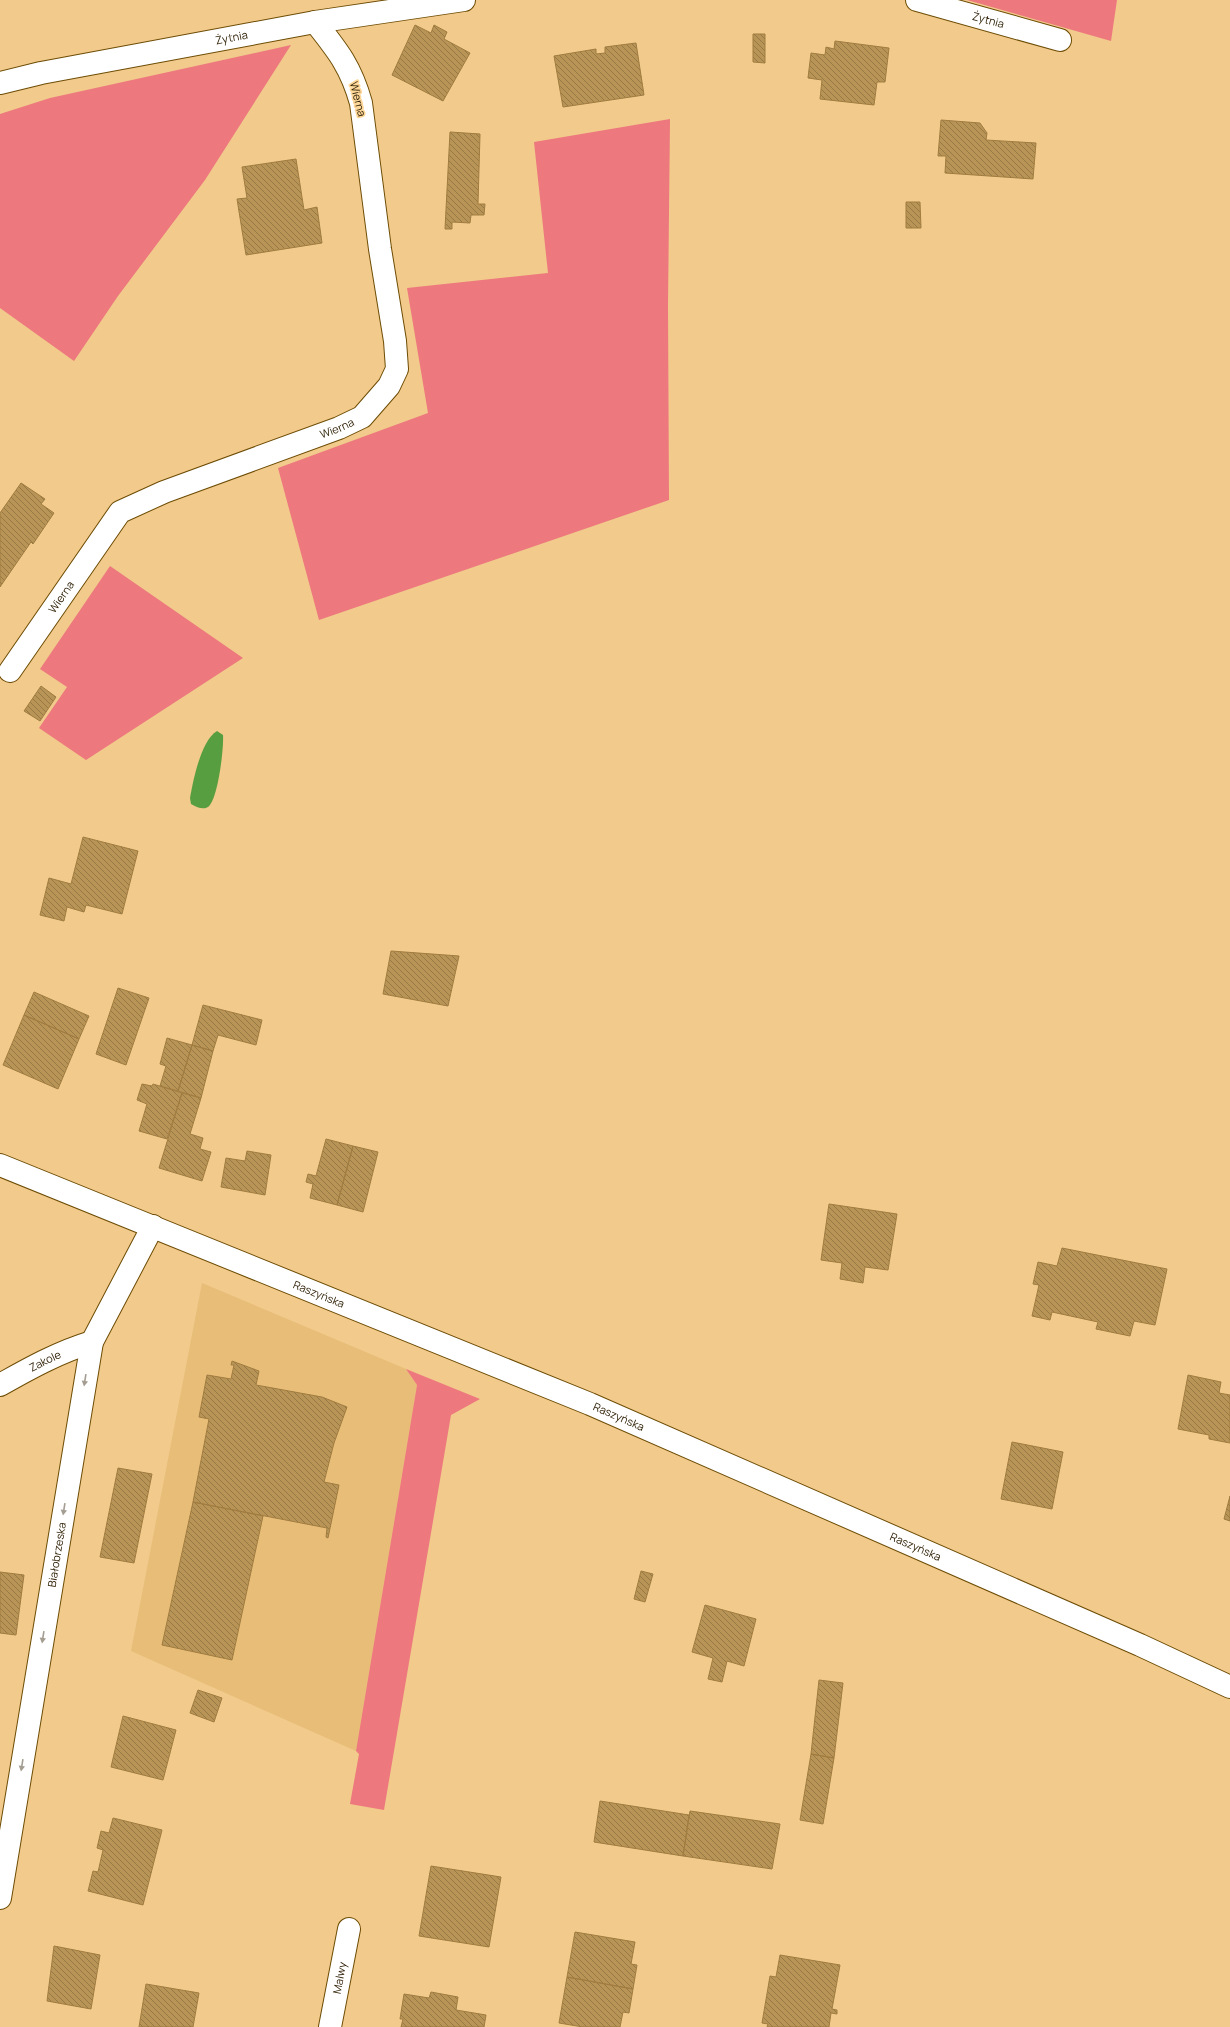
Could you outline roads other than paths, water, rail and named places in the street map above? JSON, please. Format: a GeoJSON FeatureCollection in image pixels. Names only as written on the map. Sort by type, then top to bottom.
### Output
{"type":"FeatureCollection","features":[{"type":"Feature","properties":{"kind":"street","name":"Żytnia"},"geometry":{"type":"LineString","coordinates":[[0,83],[41,73],[315,22],[464,0]]}},
{"type":"Feature","properties":{"kind":"street","name":"Żytnia"},"geometry":{"type":"LineString","coordinates":[[917,0],[1060,40]]}},
{"type":"Feature","properties":{"kind":"street","name":"Wierna"},"geometry":{"type":"LineString","coordinates":[[10,671],[120,512],[164,492],[339,428],[362,417],[389,386],[397,369],[395,341],[380,249],[361,103],[355,83],[342,55],[315,22]]}},
{"type":"Feature","properties":{"kind":"street","name":"Raszyńska"},"geometry":{"type":"LineString","coordinates":[[0,1165],[590,1404],[1126,1639],[1230,1687]]}},
{"type":"Feature","properties":{"kind":"street","name":"Białobrzeska"},"geometry":{"type":"LineString","coordinates":[[0,1898],[92,1342],[153,1226]]}},
{"type":"Feature","properties":{"kind":"street","name":"Zakole"},"geometry":{"type":"LineString","coordinates":[[0,1385],[35,1365],[71,1348],[92,1342]]}},
{"type":"Feature","properties":{"kind":"street","name":"Malwy"},"geometry":{"type":"LineString","coordinates":[[330,2027],[348,1929]]}}]}
